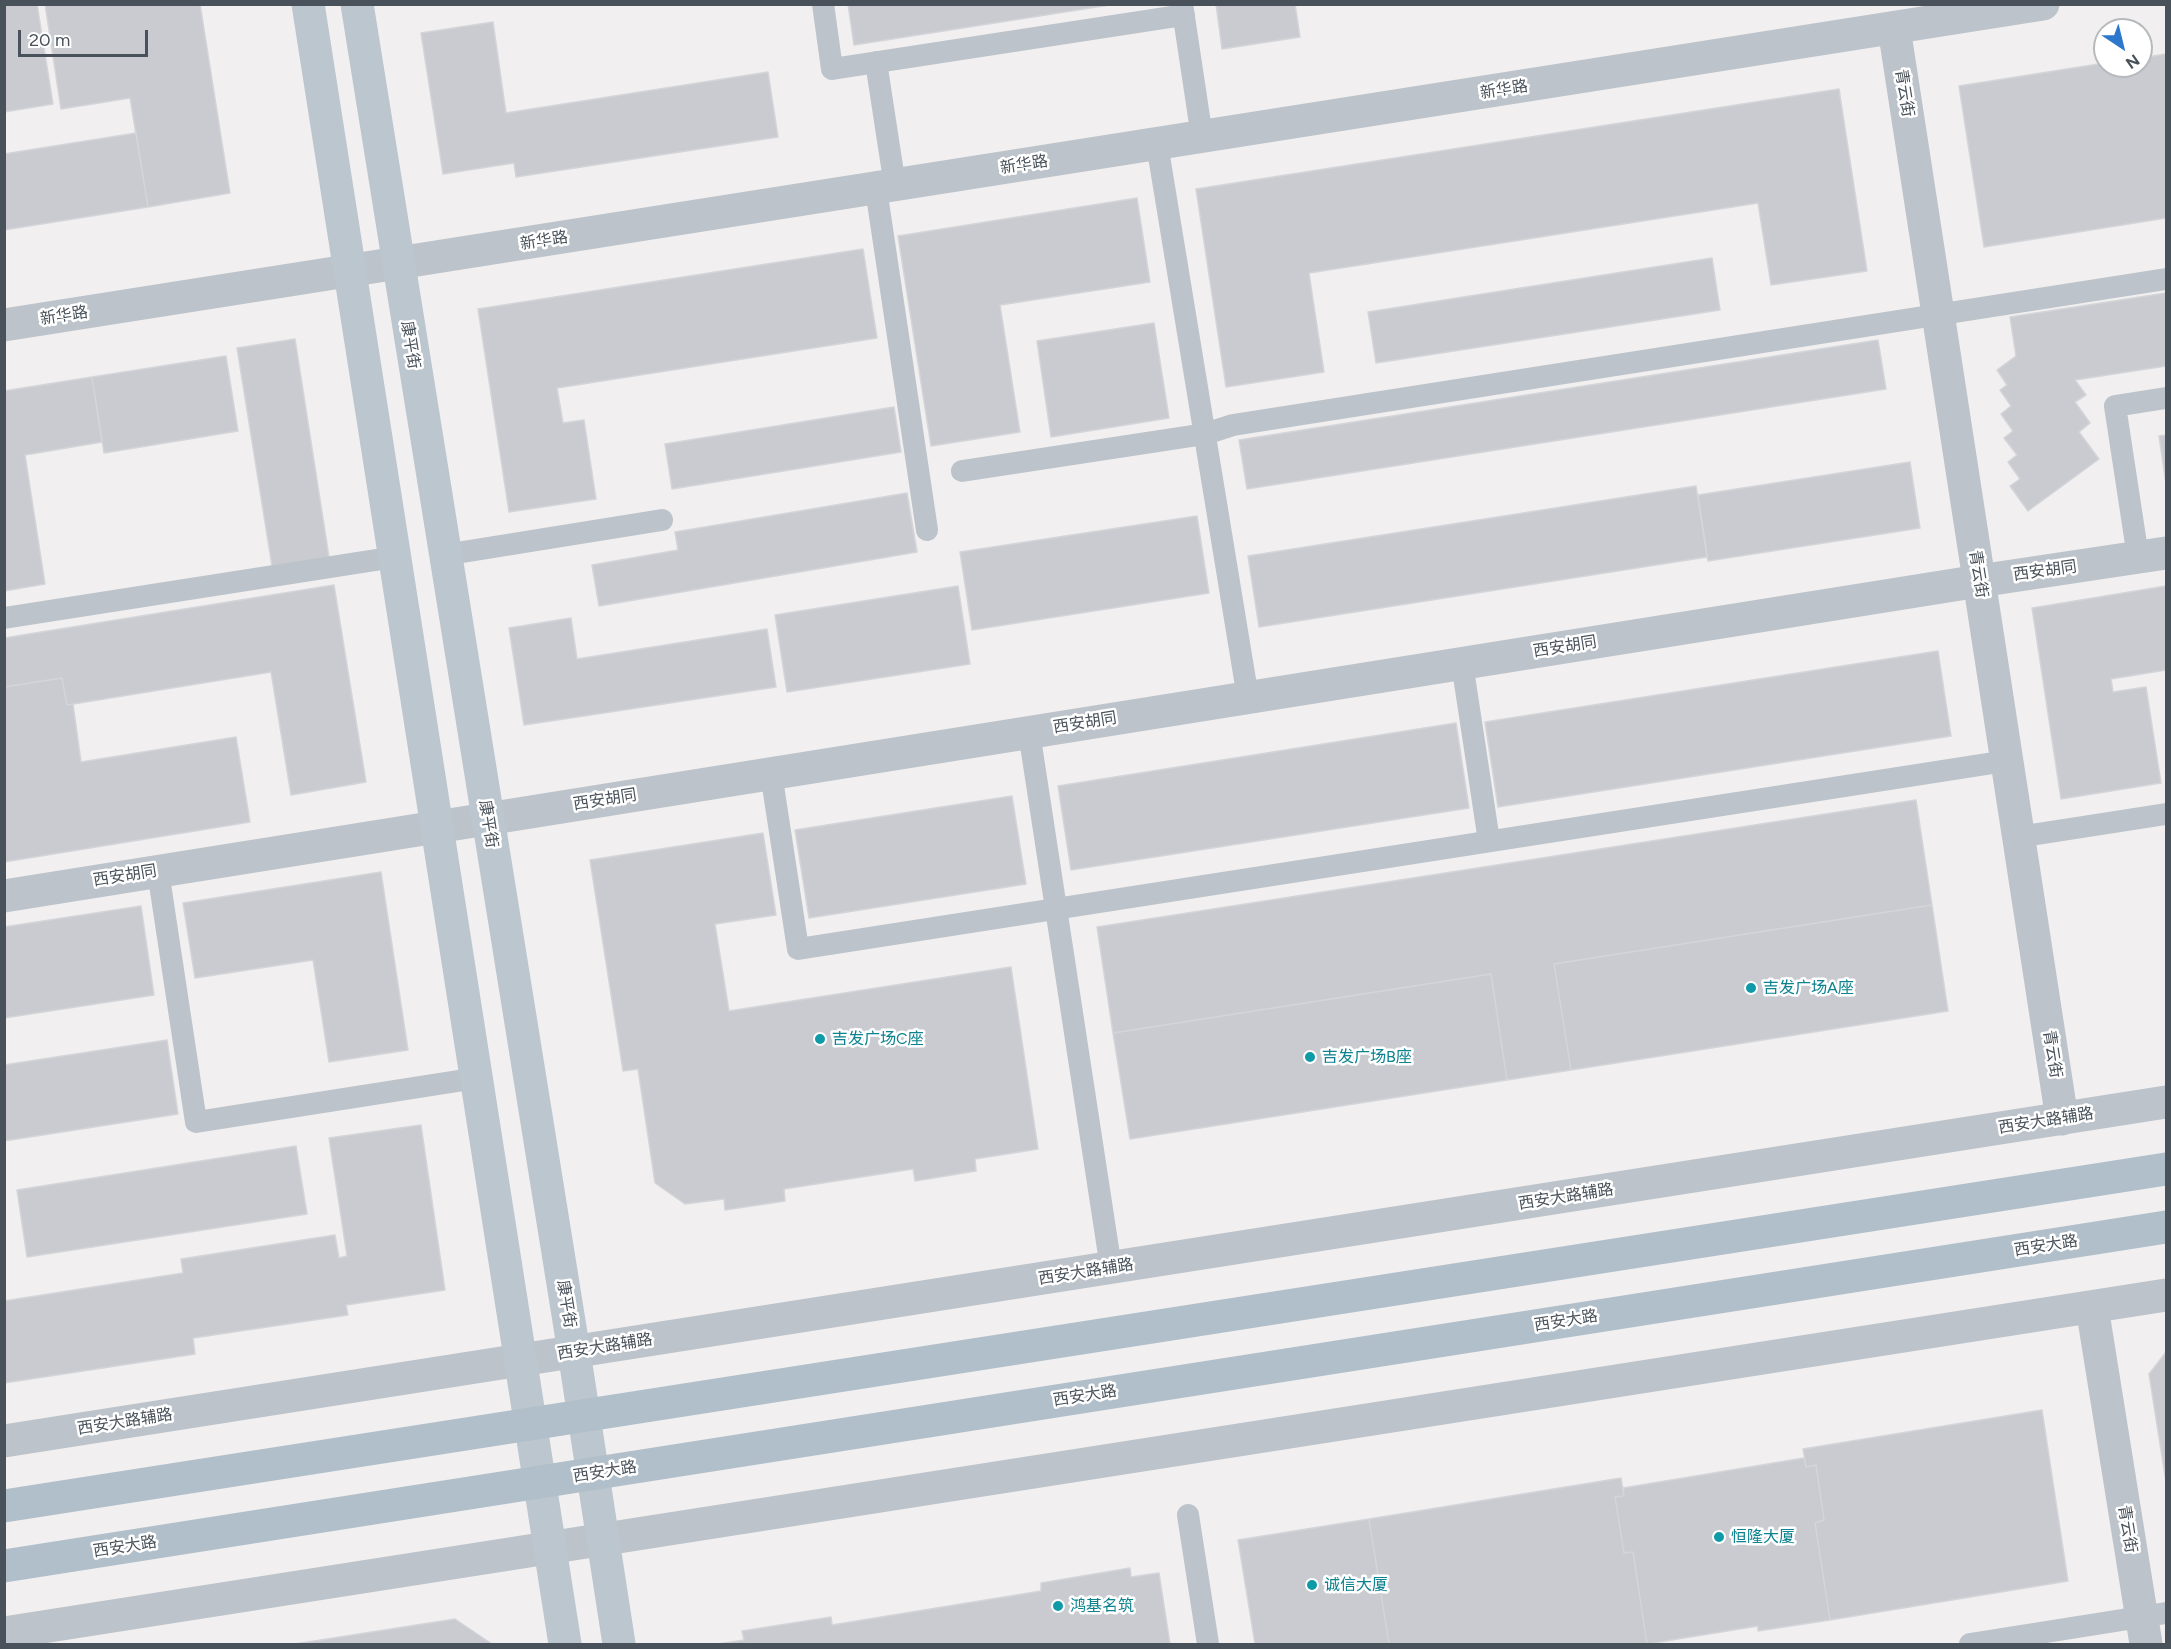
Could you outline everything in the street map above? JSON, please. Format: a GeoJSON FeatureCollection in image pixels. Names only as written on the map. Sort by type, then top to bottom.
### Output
{"type":"FeatureCollection","features":[{"type":"Feature","properties":{"kind":"main road"},"geometry":{"type":"LineString","coordinates":[[308,4],[565,1644]]}},
{"type":"Feature","properties":{"kind":"main road","name":"康平街"},"geometry":{"type":"LineString","coordinates":[[357,4],[619,1644]]}},
{"type":"Feature","properties":{"kind":"main road"},"geometry":{"type":"LineString","coordinates":[[4,1506],[2166,1169]]}},
{"type":"Feature","properties":{"kind":"main road","name":"西安大路"},"geometry":{"type":"LineString","coordinates":[[4,1566],[2166,1227]]}},
{"type":"Feature","properties":{"kind":"street","name":"新华路"},"geometry":{"type":"LineString","coordinates":[[4,325],[2043,4]]}},
{"type":"Feature","properties":{"kind":"street","name":"青云街"},"geometry":{"type":"LineString","coordinates":[[1894,28],[2062,1119]]}},
{"type":"Feature","properties":{"kind":"street","name":"西安胡同"},"geometry":{"type":"LineString","coordinates":[[4,896],[2152,555]]}},
{"type":"Feature","properties":{"kind":"street","name":"西安大路辅路"},"geometry":{"type":"LineString","coordinates":[[4,1441],[2166,1102]]}},
{"type":"Feature","properties":{"kind":"street"},"geometry":{"type":"LineString","coordinates":[[4,1633],[2166,1295]]}},
{"type":"Feature","properties":{"kind":"street","name":"青云街"},"geometry":{"type":"LineString","coordinates":[[2092,1307],[2151,1624]]}},
{"type":"Feature","properties":{"kind":"lane"},"geometry":{"type":"LineString","coordinates":[[822,4],[832,69],[1183,10],[1202,137]]}},
{"type":"Feature","properties":{"kind":"lane"},"geometry":{"type":"LineString","coordinates":[[876,62],[885,187],[927,530]]}},
{"type":"Feature","properties":{"kind":"lane"},"geometry":{"type":"LineString","coordinates":[[1157,144],[1248,698]]}},
{"type":"Feature","properties":{"kind":"lane"},"geometry":{"type":"LineString","coordinates":[[962,471],[1204,434],[1233,425],[2166,279]]}},
{"type":"Feature","properties":{"kind":"lane"},"geometry":{"type":"LineString","coordinates":[[2152,555],[2115,406],[2166,398]]}},
{"type":"Feature","properties":{"kind":"lane"},"geometry":{"type":"LineString","coordinates":[[444,555],[662,520]]}},
{"type":"Feature","properties":{"kind":"lane"},"geometry":{"type":"LineString","coordinates":[[4,618],[395,557]]}},
{"type":"Feature","properties":{"kind":"lane"},"geometry":{"type":"LineString","coordinates":[[1462,663],[1489,841]]}},
{"type":"Feature","properties":{"kind":"lane"},"geometry":{"type":"LineString","coordinates":[[1029,732],[1111,1268]]}},
{"type":"Feature","properties":{"kind":"lane"},"geometry":{"type":"LineString","coordinates":[[771,773],[798,949],[2006,761]]}},
{"type":"Feature","properties":{"kind":"lane"},"geometry":{"type":"LineString","coordinates":[[2018,837],[2166,814]]}},
{"type":"Feature","properties":{"kind":"lane"},"geometry":{"type":"LineString","coordinates":[[158,871],[196,1122],[477,1078]]}},
{"type":"Feature","properties":{"kind":"lane"},"geometry":{"type":"LineString","coordinates":[[1188,1515],[1208,1644]]}},
{"type":"Feature","properties":{"kind":"lane"},"geometry":{"type":"LineString","coordinates":[[1970,1644],[2151,1624]]}},
{"type":"Feature","properties":{"kind":"building"},"geometry":{"type":"Polygon","coordinates":[[[4,4],[37,4],[53,104],[4,112],[4,4]]]}},
{"type":"Feature","properties":{"kind":"building"},"geometry":{"type":"Polygon","coordinates":[[[45,4],[200,4],[230,193],[148,207],[130,98],[61,109],[45,4]]]}},
{"type":"Feature","properties":{"kind":"building"},"geometry":{"type":"Polygon","coordinates":[[[848,4],[1116,4],[854,45],[848,4]]]}},
{"type":"Feature","properties":{"kind":"building"},"geometry":{"type":"Polygon","coordinates":[[[1216,4],[1295,4],[1300,37],[1222,49],[1216,4]]]}},
{"type":"Feature","properties":{"kind":"building"},"geometry":{"type":"Polygon","coordinates":[[[493,22],[506,113],[768,72],[778,137],[516,177],[514,163],[443,174],[421,33],[493,22]]]}},
{"type":"Feature","properties":{"kind":"building"},"geometry":{"type":"Polygon","coordinates":[[[2166,54],[2166,218],[1984,247],[1959,86],[2093,65],[2093,78],[2153,78],[2153,56],[2166,54]]]}},
{"type":"Feature","properties":{"kind":"building"},"geometry":{"type":"Polygon","coordinates":[[[1839,89],[1867,271],[1771,285],[1758,203],[1309,273],[1324,372],[1226,387],[1196,189],[1839,89]]]}},
{"type":"Feature","properties":{"kind":"building"},"geometry":{"type":"Polygon","coordinates":[[[136,133],[148,207],[4,230],[4,154],[136,133]]]}},
{"type":"Feature","properties":{"kind":"building"},"geometry":{"type":"Polygon","coordinates":[[[1137,198],[1150,282],[1000,305],[1020,432],[931,446],[898,236],[1137,198]]]}},
{"type":"Feature","properties":{"kind":"building"},"geometry":{"type":"Polygon","coordinates":[[[863,249],[877,338],[557,388],[563,423],[584,420],[596,499],[509,512],[478,309],[863,249]]]}},
{"type":"Feature","properties":{"kind":"building"},"geometry":{"type":"Polygon","coordinates":[[[1712,258],[1720,310],[1376,363],[1368,312],[1712,258]]]}},
{"type":"Feature","properties":{"kind":"building"},"geometry":{"type":"Polygon","coordinates":[[[2166,293],[2166,366],[2075,380],[2086,395],[2075,402],[2090,423],[2079,432],[2099,459],[2028,511],[2010,486],[2020,479],[2008,462],[2017,455],[2004,438],[2013,431],[2001,414],[2011,406],[2000,390],[2007,385],[1997,370],[2016,356],[2010,317],[2166,293]]]}},
{"type":"Feature","properties":{"kind":"building"},"geometry":{"type":"Polygon","coordinates":[[[1154,323],[1169,418],[1051,437],[1037,341],[1154,323]]]}},
{"type":"Feature","properties":{"kind":"building"},"geometry":{"type":"Polygon","coordinates":[[[295,339],[329,557],[272,566],[237,348],[295,339]]]}},
{"type":"Feature","properties":{"kind":"building"},"geometry":{"type":"Polygon","coordinates":[[[1878,340],[1886,389],[1247,489],[1239,440],[1878,340]]]}},
{"type":"Feature","properties":{"kind":"building"},"geometry":{"type":"Polygon","coordinates":[[[226,356],[238,431],[104,453],[92,377],[226,356]]]}},
{"type":"Feature","properties":{"kind":"building"},"geometry":{"type":"Polygon","coordinates":[[[92,377],[102,442],[25,455],[45,584],[4,591],[4,391],[92,377]]]}},
{"type":"Feature","properties":{"kind":"building"},"geometry":{"type":"Polygon","coordinates":[[[894,407],[901,452],[672,489],[665,444],[894,407]]]}},
{"type":"Feature","properties":{"kind":"building"},"geometry":{"type":"Polygon","coordinates":[[[2166,435],[2166,484],[2159,436],[2166,435]]]}},
{"type":"Feature","properties":{"kind":"building"},"geometry":{"type":"Polygon","coordinates":[[[1910,462],[1920,528],[1708,561],[1698,495],[1910,462]]]}},
{"type":"Feature","properties":{"kind":"building"},"geometry":{"type":"Polygon","coordinates":[[[1696,486],[1707,557],[1259,627],[1248,556],[1696,486]]]}},
{"type":"Feature","properties":{"kind":"building"},"geometry":{"type":"Polygon","coordinates":[[[907,493],[917,552],[599,606],[592,565],[678,550],[675,532],[907,493]]]}},
{"type":"Feature","properties":{"kind":"building"},"geometry":{"type":"Polygon","coordinates":[[[1197,516],[1209,593],[972,630],[960,552],[1197,516]]]}},
{"type":"Feature","properties":{"kind":"building"},"geometry":{"type":"Polygon","coordinates":[[[334,585],[366,782],[291,795],[271,672],[67,705],[62,678],[4,687],[4,638],[334,585]]]}},
{"type":"Feature","properties":{"kind":"building"},"geometry":{"type":"Polygon","coordinates":[[[958,586],[970,664],[787,692],[775,615],[958,586]]]}},
{"type":"Feature","properties":{"kind":"building"},"geometry":{"type":"Polygon","coordinates":[[[2166,586],[2166,670],[2111,679],[2113,692],[2146,687],[2161,783],[2061,799],[2032,608],[2166,586]]]}},
{"type":"Feature","properties":{"kind":"building"},"geometry":{"type":"Polygon","coordinates":[[[571,618],[577,659],[767,629],[776,687],[524,725],[509,628],[571,618]]]}},
{"type":"Feature","properties":{"kind":"building"},"geometry":{"type":"Polygon","coordinates":[[[1938,651],[1951,736],[1498,807],[1485,722],[1938,651]]]}},
{"type":"Feature","properties":{"kind":"building"},"geometry":{"type":"Polygon","coordinates":[[[62,678],[67,705],[73,704],[81,762],[236,737],[250,822],[4,862],[4,687],[62,678]]]}},
{"type":"Feature","properties":{"kind":"building"},"geometry":{"type":"Polygon","coordinates":[[[1456,723],[1469,808],[1071,870],[1058,786],[1456,723]]]}},
{"type":"Feature","properties":{"kind":"building"},"geometry":{"type":"Polygon","coordinates":[[[1012,796],[1026,884],[809,918],[795,830],[1012,796]]]}},
{"type":"Feature","properties":{"kind":"building"},"geometry":{"type":"Polygon","coordinates":[[[1916,800],[1932,905],[1554,964],[1571,1070],[1507,1080],[1491,974],[1113,1033],[1097,927],[1916,800]]]}},
{"type":"Feature","properties":{"kind":"building","name":"吉发广场C座"},"geometry":{"type":"Polygon","coordinates":[[[763,833],[776,915],[715,924],[729,1011],[1011,967],[1038,1149],[975,1159],[976,1171],[915,1181],[913,1169],[784,1189],[785,1201],[725,1210],[724,1199],[685,1204],[655,1183],[638,1069],[623,1071],[590,860],[763,833]]]}},
{"type":"Feature","properties":{"kind":"building"},"geometry":{"type":"Polygon","coordinates":[[[381,872],[408,1050],[329,1062],[313,960],[195,978],[183,903],[381,872]]]}},
{"type":"Feature","properties":{"kind":"building","name":"吉发广场A座"},"geometry":{"type":"Polygon","coordinates":[[[1932,905],[1948,1011],[1571,1070],[1554,964],[1932,905]]]}},
{"type":"Feature","properties":{"kind":"building"},"geometry":{"type":"Polygon","coordinates":[[[141,906],[154,995],[4,1018],[4,927],[141,906]]]}},
{"type":"Feature","properties":{"kind":"building","name":"吉发广场B座"},"geometry":{"type":"Polygon","coordinates":[[[1491,974],[1507,1080],[1130,1139],[1113,1033],[1491,974]]]}},
{"type":"Feature","properties":{"kind":"building"},"geometry":{"type":"Polygon","coordinates":[[[167,1040],[178,1114],[4,1141],[4,1065],[167,1040]]]}},
{"type":"Feature","properties":{"kind":"building"},"geometry":{"type":"Polygon","coordinates":[[[421,1125],[445,1290],[346,1305],[348,1315],[193,1338],[195,1354],[4,1383],[4,1301],[183,1273],[181,1259],[335,1235],[339,1258],[347,1256],[329,1138],[421,1125]]]}},
{"type":"Feature","properties":{"kind":"building"},"geometry":{"type":"Polygon","coordinates":[[[296,1146],[307,1214],[27,1257],[17,1190],[296,1146]]]}},
{"type":"Feature","properties":{"kind":"building"},"geometry":{"type":"Polygon","coordinates":[[[2166,1352],[2166,1482],[2149,1374],[2166,1352]]]}},
{"type":"Feature","properties":{"kind":"building"},"geometry":{"type":"Polygon","coordinates":[[[2042,1410],[2068,1581],[1830,1620],[1815,1523],[1824,1520],[1816,1465],[1806,1467],[1803,1449],[2042,1410]]]}},
{"type":"Feature","properties":{"kind":"building","name":"恒隆大厦"},"geometry":{"type":"Polygon","coordinates":[[[1804,1458],[1806,1467],[1816,1465],[1824,1520],[1815,1523],[1830,1620],[1758,1631],[1758,1626],[1647,1644],[1633,1552],[1624,1553],[1615,1497],[1624,1496],[1623,1488],[1804,1458]]]}},
{"type":"Feature","properties":{"kind":"building"},"geometry":{"type":"Polygon","coordinates":[[[1621,1478],[1624,1496],[1615,1497],[1624,1553],[1633,1552],[1647,1644],[1389,1644],[1369,1519],[1621,1478]]]}},
{"type":"Feature","properties":{"kind":"building","name":"诚信大厦"},"geometry":{"type":"Polygon","coordinates":[[[1369,1519],[1389,1644],[1255,1644],[1238,1540],[1369,1519]]]}},
{"type":"Feature","properties":{"kind":"building","name":"鸿基名筑"},"geometry":{"type":"Polygon","coordinates":[[[1130,1568],[1131,1577],[1159,1573],[1170,1644],[718,1644],[744,1640],[742,1631],[831,1617],[832,1625],[1041,1591],[1041,1583],[1130,1568]]]}},
{"type":"Feature","properties":{"kind":"building"},"geometry":{"type":"Polygon","coordinates":[[[455,1619],[492,1644],[295,1644],[455,1619]]]}},
{"type":"Feature","properties":{"kind":"place","name":"吉发广场A座"},"geometry":{"type":"Point","coordinates":[1751,988]}},
{"type":"Feature","properties":{"kind":"place","name":"吉发广场C座"},"geometry":{"type":"Point","coordinates":[820,1039]}},
{"type":"Feature","properties":{"kind":"place","name":"吉发广场B座"},"geometry":{"type":"Point","coordinates":[1310,1057]}},
{"type":"Feature","properties":{"kind":"place","name":"恒隆大厦"},"geometry":{"type":"Point","coordinates":[1719,1537]}},
{"type":"Feature","properties":{"kind":"place","name":"诚信大厦"},"geometry":{"type":"Point","coordinates":[1312,1585]}},
{"type":"Feature","properties":{"kind":"place","name":"鸿基名筑"},"geometry":{"type":"Point","coordinates":[1058,1606]}}]}
